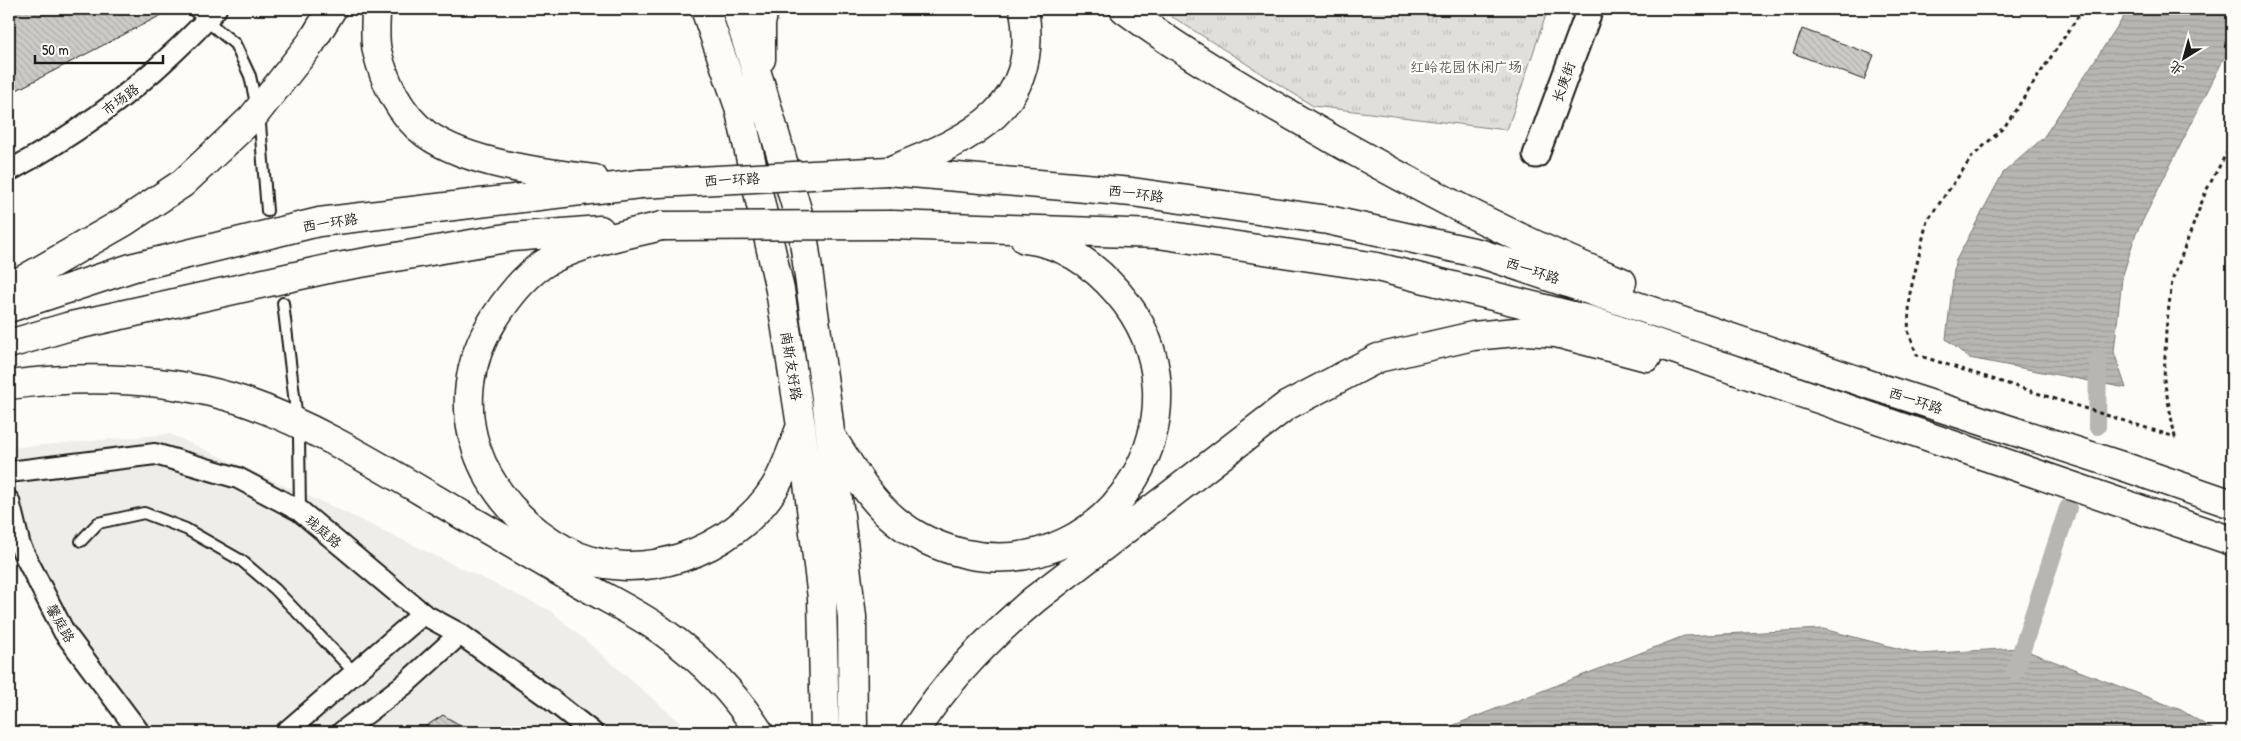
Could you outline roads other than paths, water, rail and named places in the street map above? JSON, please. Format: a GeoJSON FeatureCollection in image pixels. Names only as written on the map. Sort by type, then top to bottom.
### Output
{"type":"FeatureCollection","features":[{"type":"Feature","properties":{"kind":"highway"},"geometry":{"type":"LineString","coordinates":[[9,288],[124,222],[183,183],[252,118],[311,43],[332,9]]}},
{"type":"Feature","properties":{"kind":"highway"},"geometry":{"type":"LineString","coordinates":[[376,9],[377,50],[396,102],[426,134],[463,153],[512,166],[546,173],[640,184]]}},
{"type":"Feature","properties":{"kind":"highway","name":"南斯友好路"},"geometry":{"type":"LineString","coordinates":[[704,9],[741,117],[780,290],[801,426],[822,598],[826,732]]}},
{"type":"Feature","properties":{"kind":"highway","name":"南斯友好路"},"geometry":{"type":"LineString","coordinates":[[736,9],[761,86],[802,227],[831,436],[852,617],[853,732]]}},
{"type":"Feature","properties":{"kind":"highway"},"geometry":{"type":"LineString","coordinates":[[761,86],[761,24],[764,9]]}},
{"type":"Feature","properties":{"kind":"highway"},"geometry":{"type":"LineString","coordinates":[[888,171],[939,151],[977,130],[1006,104],[1024,68],[1028,33],[1024,9]]}},
{"type":"Feature","properties":{"kind":"highway"},"geometry":{"type":"LineString","coordinates":[[1124,9],[1233,82],[1386,169],[1484,220],[1590,269],[1880,388]]}},
{"type":"Feature","properties":{"kind":"highway","name":"西一环路"},"geometry":{"type":"LineString","coordinates":[[9,308],[134,267],[318,222],[640,184],[888,171],[1132,192],[1338,222],[1482,254],[1880,388],[2126,467],[2232,504]]}},
{"type":"Feature","properties":{"kind":"highway"},"geometry":{"type":"LineString","coordinates":[[831,436],[868,492],[894,520],[921,538],[950,550],[978,556],[1008,558],[1040,553],[1077,537],[1110,511],[1139,473],[1154,437],[1158,402],[1154,367],[1143,330],[1124,300],[1100,272],[1072,254],[1033,240],[892,225]]}},
{"type":"Feature","properties":{"kind":"highway","name":"西一环路"},"geometry":{"type":"LineString","coordinates":[[9,344],[67,327],[332,268],[512,237],[662,226],[892,225],[1158,234],[1377,266],[1589,320],[2232,541]]}},
{"type":"Feature","properties":{"kind":"highway"},"geometry":{"type":"LineString","coordinates":[[662,226],[583,245],[548,261],[523,281],[504,304],[487,331],[475,358],[468,386],[469,418],[474,448],[492,483],[513,510],[540,534],[566,551],[597,561],[630,566],[666,562],[700,551],[731,534],[753,514],[776,487],[801,426]]}},
{"type":"Feature","properties":{"kind":"highway"},"geometry":{"type":"LineString","coordinates":[[914,732],[961,668],[996,632],[1036,599],[1286,406],[1378,358],[1473,336],[1527,331],[1556,333],[1858,411]]}},
{"type":"Feature","properties":{"kind":"highway"},"geometry":{"type":"LineString","coordinates":[[9,385],[58,380],[117,380],[180,386],[243,401],[297,424],[363,458],[660,630],[718,679],[749,715],[759,732]]}},
{"type":"Feature","properties":{"kind":"street","name":"长庚街"},"geometry":{"type":"LineString","coordinates":[[1536,156],[1590,9]]}},
{"type":"Feature","properties":{"kind":"street","name":"市场路"},"geometry":{"type":"LineString","coordinates":[[9,171],[58,144],[138,86],[205,13]]}},
{"type":"Feature","properties":{"kind":"street","name":"珑庭路"},"geometry":{"type":"LineString","coordinates":[[9,472],[155,454],[238,478],[300,511],[423,614],[460,634],[550,698],[592,732]]}},
{"type":"Feature","properties":{"kind":"street","name":"馨庭路"},"geometry":{"type":"LineString","coordinates":[[9,501],[20,546],[64,632],[139,732]]}},
{"type":"Feature","properties":{"kind":"street"},"geometry":{"type":"LineString","coordinates":[[286,732],[423,614]]}},
{"type":"Feature","properties":{"kind":"street"},"geometry":{"type":"LineString","coordinates":[[342,732],[404,684],[460,634]]}},
{"type":"Feature","properties":{"kind":"lane"},"geometry":{"type":"LineString","coordinates":[[205,13],[235,44],[250,76],[255,99]]}},
{"type":"Feature","properties":{"kind":"lane"},"geometry":{"type":"LineString","coordinates":[[260,124],[266,211]]}},
{"type":"Feature","properties":{"kind":"lane"},"geometry":{"type":"LineString","coordinates":[[283,302],[296,412]]}},
{"type":"Feature","properties":{"kind":"lane"},"geometry":{"type":"LineString","coordinates":[[299,436],[300,511]]}},
{"type":"Feature","properties":{"kind":"lane"},"geometry":{"type":"LineString","coordinates":[[81,541],[98,523],[144,513],[186,529],[242,561],[275,588],[354,672]]}},
{"type":"Feature","properties":{"kind":"waterway"},"geometry":{"type":"LineString","coordinates":[[2097,426],[2098,360]]}},
{"type":"Feature","properties":{"kind":"waterway"},"geometry":{"type":"LineString","coordinates":[[2015,671],[2068,508]]}},
{"type":"Feature","properties":{"kind":"park label","name":"红岭花园休闲广场"},"geometry":{"type":"Point","coordinates":[1466,66]}}]}
